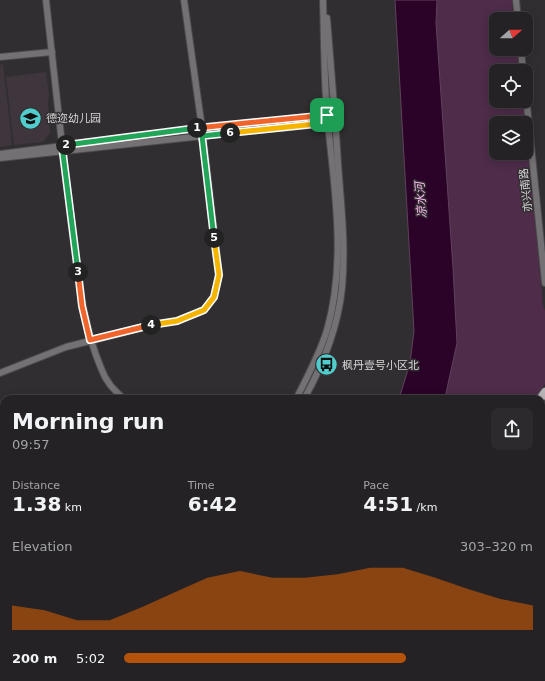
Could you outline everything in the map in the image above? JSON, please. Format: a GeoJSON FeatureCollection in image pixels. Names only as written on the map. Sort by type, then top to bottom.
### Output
{"type":"FeatureCollection","features":[{"type":"Feature","properties":{"kind":"street"},"geometry":{"type":"LineString","coordinates":[[46,0],[62,149],[82,306],[90,340],[101,368],[111,388],[119,395]]}},
{"type":"Feature","properties":{"kind":"street"},"geometry":{"type":"LineString","coordinates":[[0,373],[66,347],[149,326],[177,321],[204,310],[214,297],[219,275],[202,128],[184,0]]}},
{"type":"Feature","properties":{"kind":"street"},"geometry":{"type":"LineString","coordinates":[[306,395],[326,353],[338,314],[342,288],[343,237],[331,115],[325,0]]}},
{"type":"Feature","properties":{"kind":"street"},"geometry":{"type":"LineString","coordinates":[[516,0],[517,12]]}},
{"type":"Feature","properties":{"kind":"street"},"geometry":{"type":"LineString","coordinates":[[0,57],[52,52]]}},
{"type":"Feature","properties":{"kind":"street","name":"亦兴南路"},"geometry":{"type":"LineString","coordinates":[[527,108],[545,283]]}},
{"type":"Feature","properties":{"kind":"street"},"geometry":{"type":"LineString","coordinates":[[0,158],[202,128],[331,115]]}},
{"type":"Feature","properties":{"kind":"street"},"geometry":{"type":"LineString","coordinates":[[0,154],[332,123]]}},
{"type":"Feature","properties":{"kind":"street"},"geometry":{"type":"LineString","coordinates":[[298,395],[309,373],[326,331],[335,287],[338,236],[332,123]]}},
{"type":"Feature","properties":{"kind":"shaded area"},"geometry":{"type":"Polygon","coordinates":[[[437,0],[512,0],[513,12],[489,12],[489,56],[518,56],[519,64],[489,64],[489,108],[524,108],[524,116],[489,116],[489,160],[528,160],[543,305],[545,311],[545,384],[537,395],[445,395],[457,343],[436,23],[437,0]]]}},
{"type":"Feature","properties":{"kind":"shaded area"},"geometry":{"type":"Polygon","coordinates":[[[3,64],[12,145],[0,147],[0,65],[3,64]]]}},
{"type":"Feature","properties":{"kind":"shaded area","name":"德迩幼儿园"},"geometry":{"type":"Polygon","coordinates":[[[46,72],[49,94],[48,103],[50,132],[43,142],[14,145],[6,77],[46,72]]]}},
{"type":"Feature","properties":{"kind":"water","name":"凉水河"},"geometry":{"type":"Polygon","coordinates":[[[395,0],[437,0],[436,23],[457,343],[445,395],[400,395],[410,363],[414,331],[395,0]]]}},
{"type":"Feature","properties":{"kind":"place","name":"德迩幼儿园"},"geometry":{"type":"Point","coordinates":[30,118]}},
{"type":"Feature","properties":{"kind":"place","name":"枫丹壹号小区北"},"geometry":{"type":"Point","coordinates":[326,365]}},
{"type":"Feature","properties":{"kind":"route"},"geometry":{"type":"LineString","coordinates":[[334,114],[335,122],[202,136],[219,275],[214,297],[204,310],[177,321],[90,340],[82,306],[62,146],[202,128],[327,115],[334,114]]}}]}
